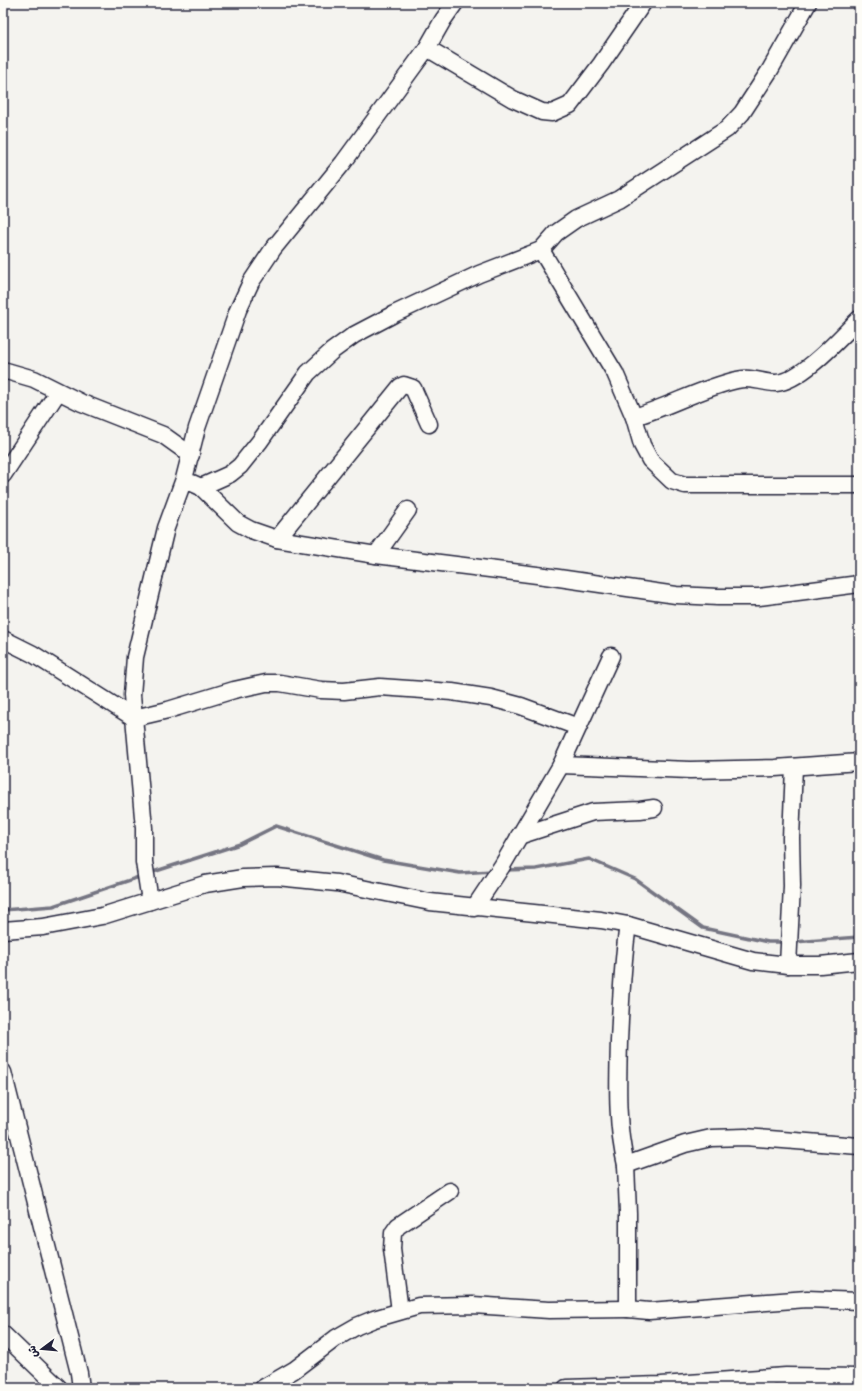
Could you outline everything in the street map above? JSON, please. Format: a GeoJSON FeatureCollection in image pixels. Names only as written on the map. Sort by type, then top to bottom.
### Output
{"type":"FeatureCollection","features":[{"type":"Feature","properties":{"kind":"street"},"geometry":{"type":"LineString","coordinates":[[150,901],[144,862],[144,828],[132,683],[135,657],[166,528],[184,479],[197,428],[238,310],[251,282],[273,249],[343,163],[427,48],[443,20],[455,3]]}},
{"type":"Feature","properties":{"kind":"street"},"geometry":{"type":"LineString","coordinates":[[427,48],[513,99],[542,112],[552,113],[570,105],[601,64],[643,3]]}},
{"type":"Feature","properties":{"kind":"street"},"geometry":{"type":"LineString","coordinates":[[201,487],[230,474],[240,466],[260,441],[308,373],[332,351],[354,335],[394,314],[479,274],[541,250],[556,233],[576,219],[619,199],[710,141],[734,122],[770,70],[808,3]]}},
{"type":"Feature","properties":{"kind":"street"},"geometry":{"type":"LineString","coordinates":[[541,250],[615,373],[634,417],[642,445],[650,460],[672,480],[685,485],[859,485]]}},
{"type":"Feature","properties":{"kind":"street"},"geometry":{"type":"LineString","coordinates":[[634,417],[656,410],[687,396],[737,380],[753,379],[777,383],[788,379],[816,361],[859,319]]}},
{"type":"Feature","properties":{"kind":"street"},"geometry":{"type":"LineString","coordinates":[[3,370],[34,379],[58,392],[164,435],[191,455]]}},
{"type":"Feature","properties":{"kind":"street"},"geometry":{"type":"LineString","coordinates":[[277,539],[400,387],[404,385],[413,388],[429,424]]}},
{"type":"Feature","properties":{"kind":"street"},"geometry":{"type":"LineString","coordinates":[[3,475],[58,392]]}},
{"type":"Feature","properties":{"kind":"street"},"geometry":{"type":"LineString","coordinates":[[184,479],[201,487],[238,523],[250,530],[277,539],[376,555],[545,576],[676,595],[759,597],[859,584]]}},
{"type":"Feature","properties":{"kind":"street"},"geometry":{"type":"LineString","coordinates":[[376,555],[408,510]]}},
{"type":"Feature","properties":{"kind":"street"},"geometry":{"type":"LineString","coordinates":[[3,639],[33,654],[134,718],[168,710],[234,690],[266,683],[280,683],[321,690],[344,691],[380,687],[452,692],[491,698],[521,706],[578,727]]}},
{"type":"Feature","properties":{"kind":"street"},"geometry":{"type":"LineString","coordinates":[[474,908],[502,866],[561,765],[611,656]]}},
{"type":"Feature","properties":{"kind":"street"},"geometry":{"type":"LineString","coordinates":[[561,765],[690,770],[794,767],[859,762]]}},
{"type":"Feature","properties":{"kind":"street"},"geometry":{"type":"LineString","coordinates":[[788,965],[792,886],[791,838],[794,767]]}},
{"type":"Feature","properties":{"kind":"street"},"geometry":{"type":"LineString","coordinates":[[519,836],[593,812],[654,808]]}},
{"type":"Feature","properties":{"kind":"street"},"geometry":{"type":"LineString","coordinates":[[3,930],[43,928],[69,923],[102,916],[206,884],[243,878],[277,876],[337,882],[430,902],[474,908],[601,920],[628,925],[753,961],[788,965],[820,965],[859,961]]}},
{"type":"Feature","properties":{"kind":"street"},"geometry":{"type":"LineString","coordinates":[[628,925],[622,962],[618,1077],[619,1128],[626,1165],[628,1213],[628,1309]]}},
{"type":"Feature","properties":{"kind":"street"},"geometry":{"type":"LineString","coordinates":[[3,1072],[79,1373],[81,1388]]}},
{"type":"Feature","properties":{"kind":"street"},"geometry":{"type":"LineString","coordinates":[[626,1165],[685,1144],[711,1138],[745,1137],[859,1146]]}},
{"type":"Feature","properties":{"kind":"street"},"geometry":{"type":"LineString","coordinates":[[400,1311],[392,1249],[393,1233],[398,1226],[450,1191]]}},
{"type":"Feature","properties":{"kind":"street"},"geometry":{"type":"LineString","coordinates":[[263,1388],[294,1370],[336,1338],[357,1326],[419,1306],[473,1305],[549,1310],[628,1309],[649,1311],[807,1299],[859,1301]]}},
{"type":"Feature","properties":{"kind":"street"},"geometry":{"type":"LineString","coordinates":[[3,1334],[59,1388]]}},
{"type":"Feature","properties":{"kind":"street"},"geometry":{"type":"LineString","coordinates":[[566,1388],[661,1385],[786,1376],[859,1377]]}},
{"type":"Feature","properties":{"kind":"waterway"},"geometry":{"type":"LineString","coordinates":[[150,873],[240,844],[276,826],[383,860],[460,873],[492,871]]}},
{"type":"Feature","properties":{"kind":"waterway"},"geometry":{"type":"LineString","coordinates":[[505,870],[536,869],[589,859],[635,879],[703,928],[768,942],[784,942]]}},
{"type":"Feature","properties":{"kind":"waterway"},"geometry":{"type":"LineString","coordinates":[[3,910],[53,906],[142,876]]}},
{"type":"Feature","properties":{"kind":"waterway"},"geometry":{"type":"LineString","coordinates":[[794,942],[859,937]]}}]}
